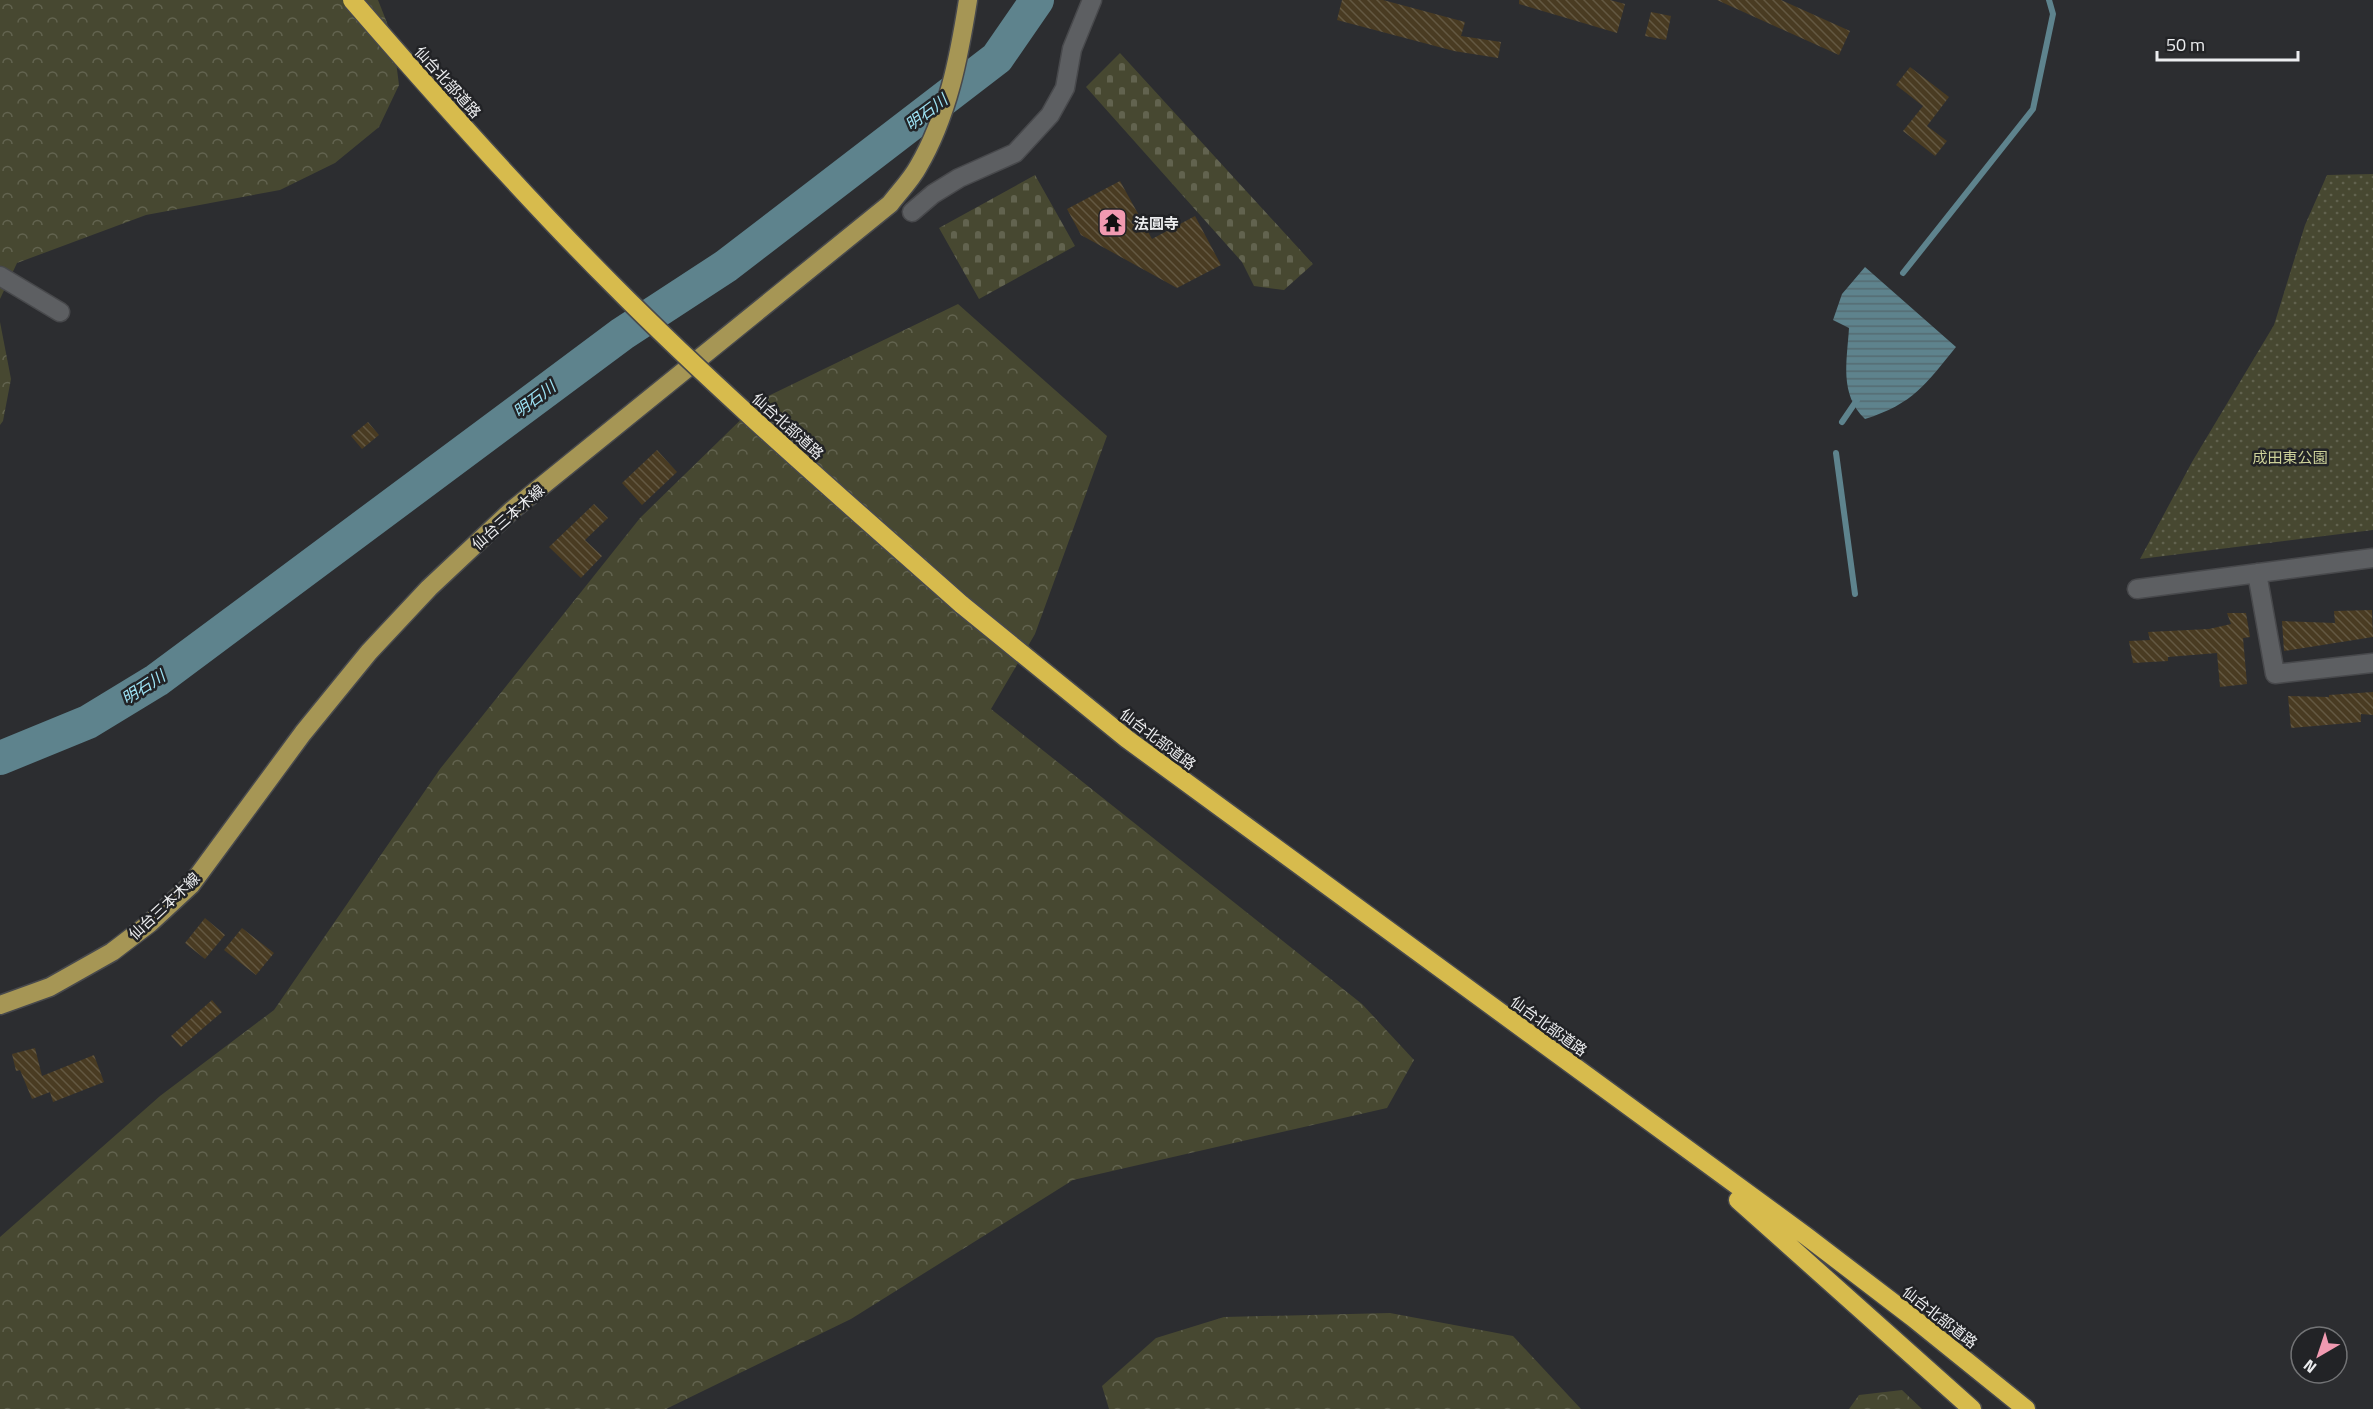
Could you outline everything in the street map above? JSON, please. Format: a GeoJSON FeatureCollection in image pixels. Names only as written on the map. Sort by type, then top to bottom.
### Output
{"type":"FeatureCollection","features":[{"type":"Feature","properties":{"kind":"highway","name":"仙台北部道路"},"geometry":{"type":"LineString","coordinates":[[352,0],[430,90],[612,285],[748,415],[962,604],[1127,739],[1912,1317],[2026,1409]]}},
{"type":"Feature","properties":{"kind":"highway"},"geometry":{"type":"LineString","coordinates":[[1622,1102],[1781,1237],[1972,1409]]}},
{"type":"Feature","properties":{"kind":"main road","name":"仙台三本木線"},"geometry":{"type":"LineString","coordinates":[[0,1005],[50,987],[112,952],[150,923],[191,885],[303,733],[369,652],[429,588],[511,511],[890,204],[918,168],[956,73],[968,0]]}},
{"type":"Feature","properties":{"kind":"street"},"geometry":{"type":"LineString","coordinates":[[912,212],[933,194],[959,178],[1016,153],[1050,115],[1065,88],[1072,49],[1092,0]]}},
{"type":"Feature","properties":{"kind":"street"},"geometry":{"type":"LineString","coordinates":[[0,276],[60,312]]}},
{"type":"Feature","properties":{"kind":"street"},"geometry":{"type":"LineString","coordinates":[[2137,589],[2373,558]]}},
{"type":"Feature","properties":{"kind":"street"},"geometry":{"type":"LineString","coordinates":[[2257,573],[2275,674],[2373,663]]}},
{"type":"Feature","properties":{"kind":"green space"},"geometry":{"type":"Polygon","coordinates":[[[0,0],[378,0],[393,38],[399,85],[379,127],[335,163],[280,190],[146,215],[17,263],[0,299],[0,0]]]}},
{"type":"Feature","properties":{"kind":"green space"},"geometry":{"type":"Polygon","coordinates":[[[1120,53],[1313,264],[1284,290],[1254,286],[1242,262],[1086,87],[1120,53]]]}},
{"type":"Feature","properties":{"kind":"green space","name":"成田東公園"},"geometry":{"type":"Polygon","coordinates":[[[2373,174],[2373,530],[2140,559],[2192,462],[2274,325],[2305,225],[2327,175],[2373,174]]]}},
{"type":"Feature","properties":{"kind":"green space"},"geometry":{"type":"Polygon","coordinates":[[[1035,175],[1075,246],[979,299],[939,228],[1035,175]]]}},
{"type":"Feature","properties":{"kind":"green space"},"geometry":{"type":"Polygon","coordinates":[[[958,304],[1107,436],[1035,634],[991,709],[1362,1004],[1414,1060],[1387,1108],[1073,1180],[851,1319],[666,1409],[0,1409],[0,1237],[160,1096],[274,1010],[440,769],[640,518],[762,399],[958,304]]]}},
{"type":"Feature","properties":{"kind":"green space"},"geometry":{"type":"Polygon","coordinates":[[[0,322],[11,379],[3,421],[0,425],[0,322]]]}},
{"type":"Feature","properties":{"kind":"green space"},"geometry":{"type":"Polygon","coordinates":[[[1390,1313],[1513,1336],[1581,1409],[1109,1409],[1102,1386],[1156,1338],[1224,1317],[1390,1313]]]}},
{"type":"Feature","properties":{"kind":"green space"},"geometry":{"type":"Polygon","coordinates":[[[1902,1390],[1922,1409],[1849,1409],[1859,1395],[1902,1390]]]}},
{"type":"Feature","properties":{"kind":"water"},"geometry":{"type":"Polygon","coordinates":[[[1865,267],[1956,347],[1927,382],[1907,399],[1895,407],[1865,419],[1851,399],[1848,388],[1846,365],[1849,328],[1833,320],[1842,294],[1865,267]]]}},
{"type":"Feature","properties":{"kind":"building"},"geometry":{"type":"Polygon","coordinates":[[[1342,0],[1383,0],[1465,22],[1461,36],[1501,42],[1498,58],[1454,51],[1337,20],[1342,0]]]}},
{"type":"Feature","properties":{"kind":"building"},"geometry":{"type":"Polygon","coordinates":[[[1519,0],[1610,0],[1625,4],[1617,33],[1519,4],[1519,0]]]}},
{"type":"Feature","properties":{"kind":"building"},"geometry":{"type":"Polygon","coordinates":[[[1717,0],[1781,0],[1850,31],[1839,55],[1717,0]]]}},
{"type":"Feature","properties":{"kind":"building"},"geometry":{"type":"Polygon","coordinates":[[[1651,12],[1671,16],[1666,40],[1645,36],[1651,12]]]}},
{"type":"Feature","properties":{"kind":"building"},"geometry":{"type":"Polygon","coordinates":[[[1910,67],[1949,97],[1927,126],[1947,141],[1935,156],[1903,131],[1923,106],[1896,85],[1910,67]]]}},
{"type":"Feature","properties":{"kind":"building"},"geometry":{"type":"Polygon","coordinates":[[[1120,181],[1152,239],[1195,216],[1221,265],[1177,288],[1081,235],[1067,209],[1120,181]]]}},
{"type":"Feature","properties":{"kind":"building"},"geometry":{"type":"Polygon","coordinates":[[[368,422],[379,435],[362,449],[351,436],[368,422]]]}},
{"type":"Feature","properties":{"kind":"building"},"geometry":{"type":"Polygon","coordinates":[[[657,450],[677,472],[642,505],[622,483],[657,450]]]}},
{"type":"Feature","properties":{"kind":"building"},"geometry":{"type":"Polygon","coordinates":[[[594,504],[608,518],[585,540],[602,556],[581,578],[549,547],[594,504]]]}},
{"type":"Feature","properties":{"kind":"building"},"geometry":{"type":"Polygon","coordinates":[[[2372,610],[2373,637],[2284,651],[2282,621],[2335,623],[2334,611],[2372,610]]]}},
{"type":"Feature","properties":{"kind":"building"},"geometry":{"type":"Polygon","coordinates":[[[2227,613],[2246,613],[2250,637],[2243,638],[2247,684],[2220,687],[2217,653],[2168,657],[2168,661],[2133,663],[2129,641],[2150,640],[2148,632],[2209,629],[2231,624],[2227,613]]]}},
{"type":"Feature","properties":{"kind":"building"},"geometry":{"type":"Polygon","coordinates":[[[2373,692],[2373,715],[2361,714],[2361,722],[2291,728],[2288,696],[2329,697],[2329,695],[2373,692]]]}},
{"type":"Feature","properties":{"kind":"building"},"geometry":{"type":"Polygon","coordinates":[[[205,918],[225,935],[205,959],[185,943],[205,918]]]}},
{"type":"Feature","properties":{"kind":"building"},"geometry":{"type":"Polygon","coordinates":[[[242,928],[274,953],[256,975],[224,950],[242,928]]]}},
{"type":"Feature","properties":{"kind":"building"},"geometry":{"type":"Polygon","coordinates":[[[212,1000],[222,1012],[181,1047],[171,1036],[212,1000]]]}},
{"type":"Feature","properties":{"kind":"building"},"geometry":{"type":"Polygon","coordinates":[[[35,1048],[42,1076],[94,1055],[104,1082],[53,1102],[50,1092],[32,1099],[20,1070],[16,1071],[12,1054],[35,1048]]]}},
{"type":"Feature","properties":{"kind":"waterway","name":"明石川"},"geometry":{"type":"LineString","coordinates":[[0,758],[88,722],[157,680],[622,334],[726,266],[997,58],[1037,0]]}},
{"type":"Feature","properties":{"kind":"waterway"},"geometry":{"type":"LineString","coordinates":[[1903,273],[2033,109],[2053,14],[2049,0]]}},
{"type":"Feature","properties":{"kind":"waterway"},"geometry":{"type":"LineString","coordinates":[[1842,422],[1857,400]]}},
{"type":"Feature","properties":{"kind":"waterway"},"geometry":{"type":"LineString","coordinates":[[1836,453],[1855,594]]}},
{"type":"Feature","properties":{"kind":"place","name":"法圓寺"},"geometry":{"type":"Point","coordinates":[1113,223]}}]}
